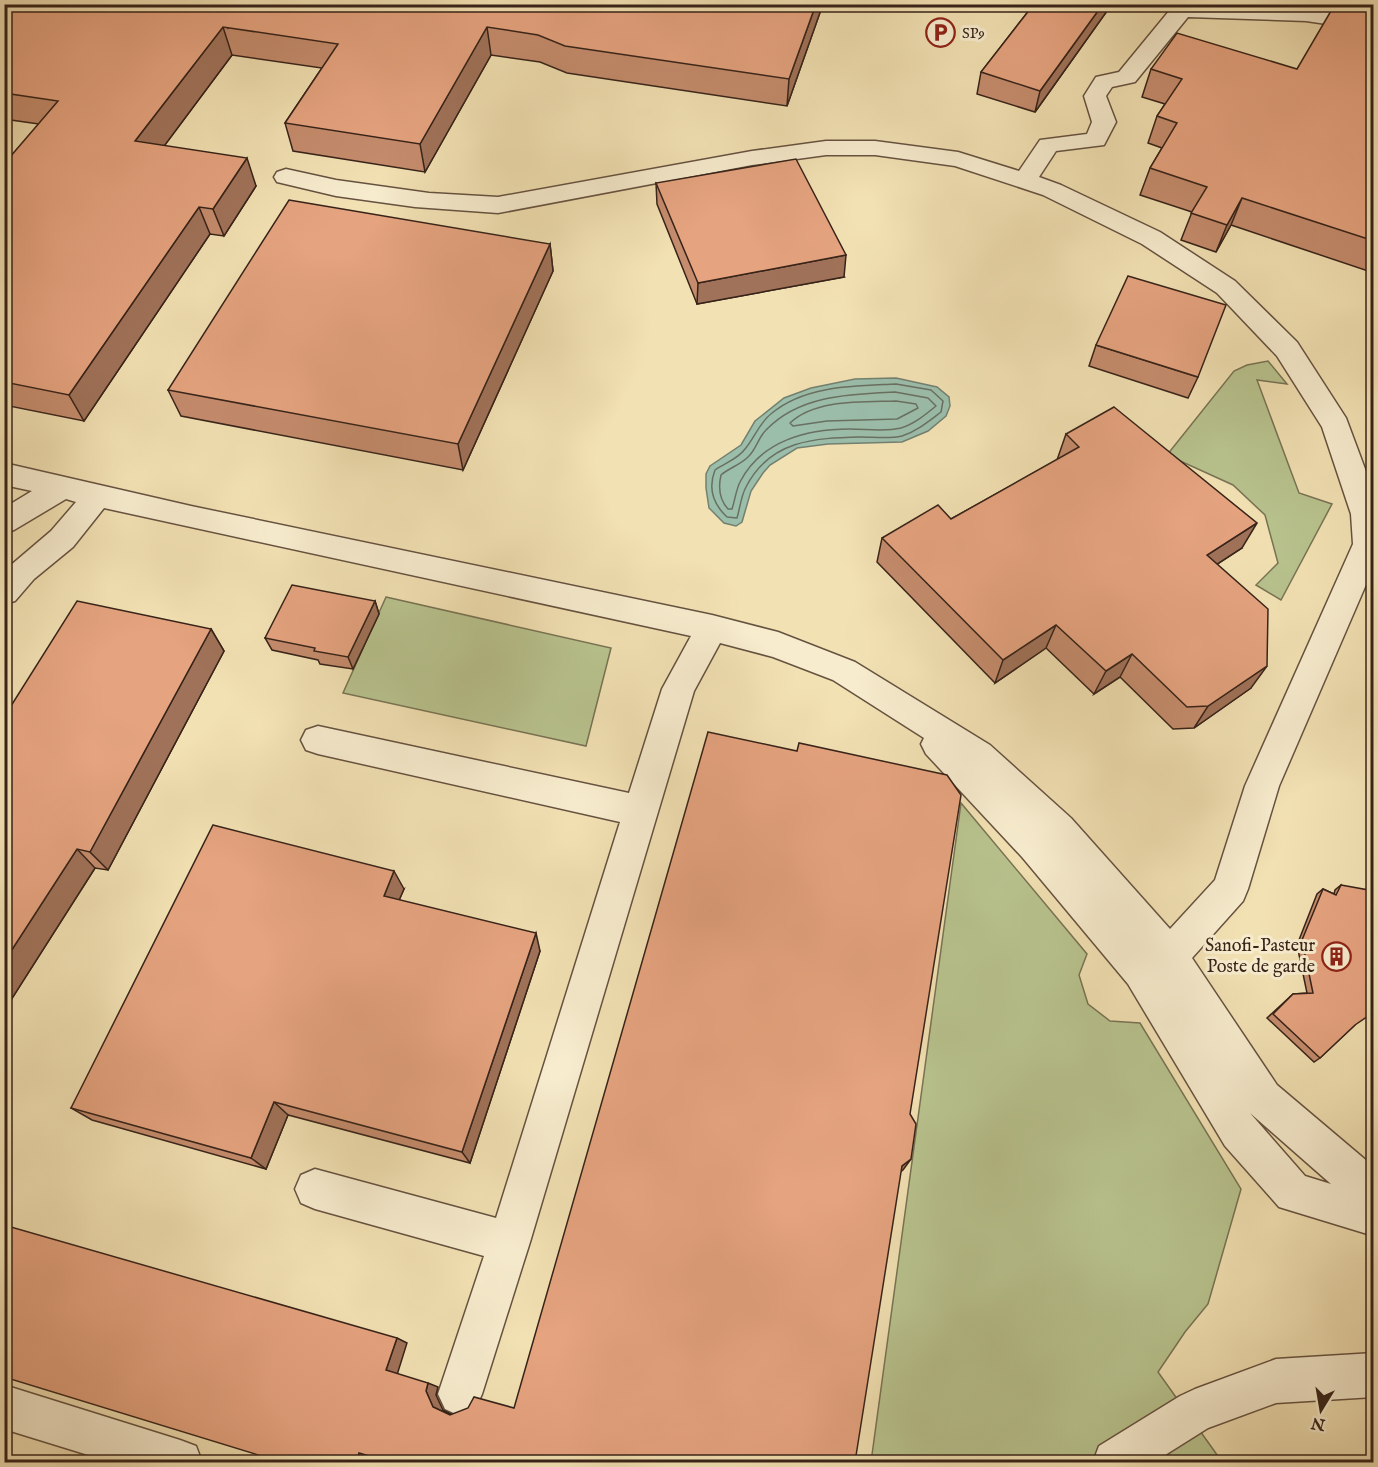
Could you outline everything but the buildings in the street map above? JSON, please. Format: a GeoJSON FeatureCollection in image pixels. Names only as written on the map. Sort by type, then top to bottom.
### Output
{"type":"FeatureCollection","features":[{"type":"Feature","properties":{"kind":"lane"},"geometry":{"type":"LineString","coordinates":[[1024,181],[1048,145],[1096,140],[1104,123],[1095,96],[1104,82],[1127,77],[1182,10],[1306,15],[1374,25]]}},
{"type":"Feature","properties":{"kind":"lane"},"geometry":{"type":"LineString","coordinates":[[286,177],[318,186],[464,206],[498,205],[752,158],[836,148],[875,148],[958,159],[1052,190],[1151,238],[1226,287],[1287,349],[1336,425],[1364,481],[1368,544],[1262,786],[1230,889],[1156,964]]}},
{"type":"Feature","properties":{"kind":"lane"},"geometry":{"type":"LineString","coordinates":[[4,474],[712,628],[778,645],[844,671],[902,706],[1034,846],[1156,964],[1263,1099],[1374,1194]]}},
{"type":"Feature","properties":{"kind":"lane"},"geometry":{"type":"LineString","coordinates":[[4,522],[62,488]]}},
{"type":"Feature","properties":{"kind":"lane"},"geometry":{"type":"LineString","coordinates":[[4,592],[22,571],[62,539],[97,496]]}},
{"type":"Feature","properties":{"kind":"lane"},"geometry":{"type":"LineString","coordinates":[[460,1394],[509,1242],[678,689],[712,628]]}},
{"type":"Feature","properties":{"kind":"lane"},"geometry":{"type":"LineString","coordinates":[[318,740],[640,811]]}},
{"type":"Feature","properties":{"kind":"lane"},"geometry":{"type":"LineString","coordinates":[[1156,964],[1239,1132],[1293,1193],[1374,1216]]}},
{"type":"Feature","properties":{"kind":"lane"},"geometry":{"type":"LineString","coordinates":[[315,1189],[509,1242]]}},
{"type":"Feature","properties":{"kind":"lane"},"geometry":{"type":"LineString","coordinates":[[1115,1462],[1195,1411],[1276,1381],[1374,1375]]}},
{"type":"Feature","properties":{"kind":"lane"},"geometry":{"type":"LineString","coordinates":[[4,1407],[180,1462]]}},
{"type":"Feature","properties":{"kind":"green space"},"geometry":{"type":"Polygon","coordinates":[[[1268,361],[1287,384],[1257,380],[1299,493],[1332,504],[1281,600],[1256,585],[1278,563],[1265,515],[1233,485],[1167,455],[1234,371],[1247,365],[1268,361]]]}},
{"type":"Feature","properties":{"kind":"green space"},"geometry":{"type":"Polygon","coordinates":[[[386,597],[611,648],[586,746],[343,693],[386,597]]]}},
{"type":"Feature","properties":{"kind":"green space"},"geometry":{"type":"Polygon","coordinates":[[[961,803],[1087,954],[1079,975],[1088,1004],[1110,1021],[1140,1023],[1241,1189],[1208,1304],[1185,1332],[1158,1372],[1220,1459],[1231,1462],[871,1462],[961,803]]]}},
{"type":"Feature","properties":{"kind":"water"},"geometry":{"type":"Polygon","coordinates":[[[896,378],[937,387],[949,397],[950,406],[946,416],[928,431],[902,442],[828,444],[797,448],[770,465],[763,473],[751,491],[742,522],[736,526],[724,523],[709,508],[706,474],[710,466],[741,445],[755,421],[784,398],[811,388],[855,379],[896,378]]]}},
{"type":"Feature","properties":{"kind":"place","name":"SP9"},"geometry":{"type":"Point","coordinates":[941,33]}},
{"type":"Feature","properties":{"kind":"place","name":"Sanofi-Pasteur Poste de garde"},"geometry":{"type":"Point","coordinates":[1336,956]}}]}
